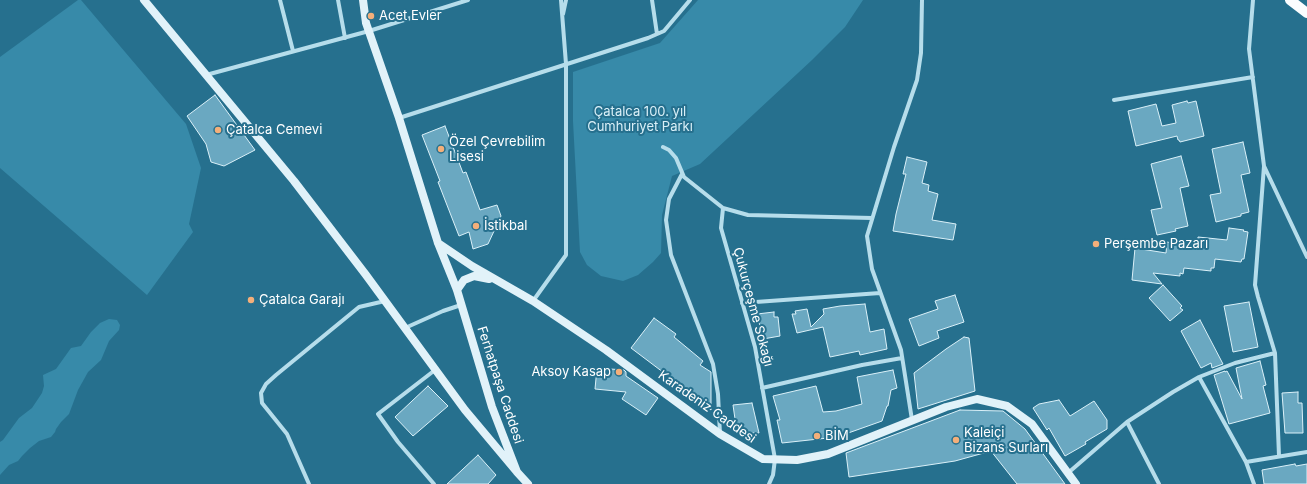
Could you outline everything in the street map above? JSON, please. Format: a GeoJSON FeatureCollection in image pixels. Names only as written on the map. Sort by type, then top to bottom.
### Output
{"type":"FeatureCollection","features":[{"type":"Feature","properties":{"kind":"main road"},"geometry":{"type":"LineString","coordinates":[[1290,0],[1307,13]]}},
{"type":"Feature","properties":{"kind":"street"},"geometry":{"type":"LineString","coordinates":[[144,0],[294,181],[465,410],[517,472]]}},
{"type":"Feature","properties":{"kind":"street"},"geometry":{"type":"LineString","coordinates":[[280,0],[293,52]]}},
{"type":"Feature","properties":{"kind":"street"},"geometry":{"type":"LineString","coordinates":[[338,0],[345,38]]}},
{"type":"Feature","properties":{"kind":"street","name":"Ferhatpaşa Caddesi"},"geometry":{"type":"LineString","coordinates":[[363,0],[366,23],[399,118],[438,243],[461,305],[492,407],[517,472],[528,484]]}},
{"type":"Feature","properties":{"kind":"street"},"geometry":{"type":"LineString","coordinates":[[206,75],[345,38],[468,0]]}},
{"type":"Feature","properties":{"kind":"street"},"geometry":{"type":"LineString","coordinates":[[533,301],[566,255],[566,64],[561,0]]}},
{"type":"Feature","properties":{"kind":"street"},"geometry":{"type":"LineString","coordinates":[[562,18],[566,0]]}},
{"type":"Feature","properties":{"kind":"street"},"geometry":{"type":"LineString","coordinates":[[652,0],[657,34]]}},
{"type":"Feature","properties":{"kind":"street"},"geometry":{"type":"LineString","coordinates":[[399,118],[657,34],[664,31],[690,0]]}},
{"type":"Feature","properties":{"kind":"street"},"geometry":{"type":"LineString","coordinates":[[912,420],[901,350],[872,270],[868,236],[872,218],[894,147],[917,80],[920,53],[922,0]]}},
{"type":"Feature","properties":{"kind":"street"},"geometry":{"type":"LineString","coordinates":[[1253,0],[1249,49],[1264,166],[1256,285],[1258,297],[1275,353],[1279,456]]}},
{"type":"Feature","properties":{"kind":"street"},"geometry":{"type":"LineString","coordinates":[[1114,100],[1253,77]]}},
{"type":"Feature","properties":{"kind":"street"},"geometry":{"type":"LineString","coordinates":[[663,147],[673,154],[682,174],[688,181],[724,208],[748,215],[872,218]]}},
{"type":"Feature","properties":{"kind":"street"},"geometry":{"type":"LineString","coordinates":[[1264,166],[1307,257]]}},
{"type":"Feature","properties":{"kind":"street"},"geometry":{"type":"LineString","coordinates":[[682,174],[669,199],[666,220],[671,255],[713,364],[718,394],[720,434]]}},
{"type":"Feature","properties":{"kind":"street","name":"Çukurçeşme Sokağı"},"geometry":{"type":"LineString","coordinates":[[724,208],[721,228],[755,347],[775,459]]}},
{"type":"Feature","properties":{"kind":"street","name":"Karadeniz Caddesi"},"geometry":{"type":"LineString","coordinates":[[438,243],[472,266],[533,301],[606,350],[720,434],[763,459],[797,460],[828,454],[946,406],[977,399],[1007,406],[1032,424],[1076,484]]}},
{"type":"Feature","properties":{"kind":"street","name":"Karadeniz Caddesi"},"geometry":{"type":"LineString","coordinates":[[456,290],[464,280],[474,276],[498,281]]}},
{"type":"Feature","properties":{"kind":"street"},"geometry":{"type":"LineString","coordinates":[[742,303],[880,293]]}},
{"type":"Feature","properties":{"kind":"street"},"geometry":{"type":"LineString","coordinates":[[309,484],[287,434],[262,403],[261,393],[266,384],[276,375],[359,307],[385,301]]}},
{"type":"Feature","properties":{"kind":"street"},"geometry":{"type":"LineString","coordinates":[[405,328],[443,311],[461,305]]}},
{"type":"Feature","properties":{"kind":"street"},"geometry":{"type":"LineString","coordinates":[[1068,473],[1127,422],[1173,392],[1199,377],[1235,363],[1275,353]]}},
{"type":"Feature","properties":{"kind":"street"},"geometry":{"type":"LineString","coordinates":[[762,388],[902,358]]}},
{"type":"Feature","properties":{"kind":"street"},"geometry":{"type":"LineString","coordinates":[[434,484],[398,442],[378,414],[435,370]]}},
{"type":"Feature","properties":{"kind":"street"},"geometry":{"type":"LineString","coordinates":[[1199,377],[1246,462],[1254,484]]}},
{"type":"Feature","properties":{"kind":"street"},"geometry":{"type":"LineString","coordinates":[[1127,422],[1159,484]]}},
{"type":"Feature","properties":{"kind":"street"},"geometry":{"type":"LineString","coordinates":[[1246,462],[1307,452]]}},
{"type":"Feature","properties":{"kind":"street"},"geometry":{"type":"LineString","coordinates":[[769,484],[773,475],[775,459]]}},
{"type":"Feature","properties":{"kind":"green space"},"geometry":{"type":"Polygon","coordinates":[[[78,0],[81,0],[186,124],[201,168],[189,224],[193,232],[147,295],[0,168],[0,57],[78,0]]]}},
{"type":"Feature","properties":{"kind":"green space","name":"Çatalca 100. yıl Cumhuriyet Parkı"},"geometry":{"type":"Polygon","coordinates":[[[698,0],[863,0],[845,27],[812,60],[700,164],[672,176],[662,215],[661,253],[653,262],[638,275],[623,281],[601,276],[587,265],[580,252],[573,121],[573,72],[660,43],[698,0]]]}},
{"type":"Feature","properties":{"kind":"green space"},"geometry":{"type":"Polygon","coordinates":[[[109,319],[117,320],[120,325],[119,330],[109,341],[101,360],[88,372],[78,390],[69,414],[61,422],[51,437],[39,441],[18,461],[9,465],[0,475],[0,442],[19,418],[32,408],[42,393],[44,386],[43,375],[56,369],[71,348],[81,346],[91,332],[100,323],[109,319]]]}},
{"type":"Feature","properties":{"kind":"building","name":"Çatalca Cemevi"},"geometry":{"type":"Polygon","coordinates":[[[215,95],[255,150],[224,166],[211,162],[206,144],[187,116],[215,95]]]}},
{"type":"Feature","properties":{"kind":"building"},"geometry":{"type":"Polygon","coordinates":[[[1187,101],[1188,103],[1196,101],[1204,136],[1180,142],[1177,136],[1136,146],[1128,111],[1156,104],[1162,126],[1176,123],[1172,105],[1187,101]]]}},
{"type":"Feature","properties":{"kind":"building"},"geometry":{"type":"Polygon","coordinates":[[[445,126],[463,173],[466,172],[480,210],[497,205],[501,216],[488,244],[473,249],[469,232],[459,236],[422,135],[445,126]]]}},
{"type":"Feature","properties":{"kind":"building"},"geometry":{"type":"Polygon","coordinates":[[[1243,142],[1250,173],[1241,175],[1249,212],[1241,214],[1241,216],[1216,222],[1210,195],[1221,193],[1212,149],[1243,142]]]}},
{"type":"Feature","properties":{"kind":"building"},"geometry":{"type":"Polygon","coordinates":[[[1181,156],[1189,186],[1180,188],[1188,226],[1175,229],[1176,231],[1157,235],[1151,210],[1162,208],[1151,164],[1181,156]]]}},
{"type":"Feature","properties":{"kind":"building"},"geometry":{"type":"Polygon","coordinates":[[[907,157],[927,162],[922,183],[929,185],[928,191],[938,194],[932,220],[956,224],[953,240],[893,231],[906,174],[903,174],[907,157]]]}},
{"type":"Feature","properties":{"kind":"building"},"geometry":{"type":"Polygon","coordinates":[[[1229,228],[1248,232],[1244,259],[1242,259],[1241,262],[1215,259],[1214,268],[1211,268],[1211,271],[1184,268],[1183,274],[1180,273],[1180,276],[1153,273],[1162,284],[1132,280],[1135,248],[1166,253],[1167,242],[1197,248],[1198,237],[1227,240],[1229,228]]]}},
{"type":"Feature","properties":{"kind":"building"},"geometry":{"type":"Polygon","coordinates":[[[1163,285],[1182,306],[1180,308],[1183,310],[1170,321],[1149,298],[1163,285]]]}},
{"type":"Feature","properties":{"kind":"building"},"geometry":{"type":"Polygon","coordinates":[[[955,295],[964,322],[937,331],[939,338],[919,346],[909,319],[938,309],[935,301],[955,295]]]}},
{"type":"Feature","properties":{"kind":"building"},"geometry":{"type":"Polygon","coordinates":[[[1249,302],[1258,347],[1233,352],[1224,306],[1249,302]]]}},
{"type":"Feature","properties":{"kind":"building"},"geometry":{"type":"Polygon","coordinates":[[[865,304],[870,332],[884,329],[887,349],[860,355],[859,351],[830,357],[823,327],[797,333],[792,314],[796,314],[795,311],[807,309],[811,327],[824,314],[823,309],[865,304]]]}},
{"type":"Feature","properties":{"kind":"building"},"geometry":{"type":"Polygon","coordinates":[[[774,312],[774,317],[778,317],[780,336],[763,339],[757,314],[774,312]]]}},
{"type":"Feature","properties":{"kind":"building"},"geometry":{"type":"Polygon","coordinates":[[[654,318],[676,334],[674,337],[703,361],[700,365],[711,372],[711,410],[631,348],[654,318]]]}},
{"type":"Feature","properties":{"kind":"building"},"geometry":{"type":"Polygon","coordinates":[[[1200,320],[1223,364],[1212,368],[1211,363],[1201,368],[1181,331],[1200,320]]]}},
{"type":"Feature","properties":{"kind":"building"},"geometry":{"type":"Polygon","coordinates":[[[964,337],[969,338],[975,391],[918,409],[914,373],[964,337]]]}},
{"type":"Feature","properties":{"kind":"building"},"geometry":{"type":"Polygon","coordinates":[[[1260,361],[1266,385],[1263,386],[1270,413],[1229,424],[1214,375],[1227,371],[1242,399],[1236,368],[1260,361]]]}},
{"type":"Feature","properties":{"kind":"building"},"geometry":{"type":"Polygon","coordinates":[[[597,368],[624,370],[626,372],[626,376],[658,398],[646,415],[622,399],[626,392],[595,389],[597,368]]]}},
{"type":"Feature","properties":{"kind":"building"},"geometry":{"type":"Polygon","coordinates":[[[893,370],[897,388],[891,390],[888,406],[882,421],[837,437],[782,443],[777,420],[780,420],[773,396],[816,386],[823,412],[836,411],[862,404],[857,377],[893,370]]]}},
{"type":"Feature","properties":{"kind":"building"},"geometry":{"type":"Polygon","coordinates":[[[428,386],[448,406],[413,436],[395,417],[428,386]]]}},
{"type":"Feature","properties":{"kind":"building"},"geometry":{"type":"Polygon","coordinates":[[[1298,392],[1298,403],[1302,403],[1303,433],[1285,433],[1282,393],[1298,392]]]}},
{"type":"Feature","properties":{"kind":"building"},"geometry":{"type":"Polygon","coordinates":[[[1059,400],[1070,416],[1094,401],[1107,420],[1107,429],[1085,442],[1086,444],[1065,456],[1049,428],[1047,430],[1033,408],[1039,404],[1059,400]]]}},
{"type":"Feature","properties":{"kind":"building"},"geometry":{"type":"Polygon","coordinates":[[[752,403],[759,433],[749,433],[736,426],[733,405],[752,403]]]}},
{"type":"Feature","properties":{"kind":"building","name":"Kaleiçi Bizans Surları"},"geometry":{"type":"Polygon","coordinates":[[[960,410],[1003,411],[1025,429],[1065,484],[1017,484],[991,451],[955,461],[849,477],[846,453],[960,410]]]}},
{"type":"Feature","properties":{"kind":"building"},"geometry":{"type":"Polygon","coordinates":[[[478,455],[496,475],[488,484],[447,484],[478,455]]]}},
{"type":"Feature","properties":{"kind":"building"},"geometry":{"type":"Polygon","coordinates":[[[1295,464],[1296,466],[1307,464],[1307,484],[1264,484],[1262,470],[1295,464]]]}},
{"type":"Feature","properties":{"kind":"place","name":"Acet Evler"},"geometry":{"type":"Point","coordinates":[371,16]}},
{"type":"Feature","properties":{"kind":"place","name":"Çatalca Cemevi"},"geometry":{"type":"Point","coordinates":[218,130]}},
{"type":"Feature","properties":{"kind":"place","name":"Özel Çevrebilim Lisesi"},"geometry":{"type":"Point","coordinates":[441,149]}},
{"type":"Feature","properties":{"kind":"place","name":"İstikbal"},"geometry":{"type":"Point","coordinates":[476,226]}},
{"type":"Feature","properties":{"kind":"place","name":"Perşembe Pazarı"},"geometry":{"type":"Point","coordinates":[1096,244]}},
{"type":"Feature","properties":{"kind":"place","name":"Çatalca Garajı"},"geometry":{"type":"Point","coordinates":[251,300]}},
{"type":"Feature","properties":{"kind":"place","name":"Aksoy Kasap"},"geometry":{"type":"Point","coordinates":[619,372]}},
{"type":"Feature","properties":{"kind":"place","name":"BİM"},"geometry":{"type":"Point","coordinates":[817,436]}},
{"type":"Feature","properties":{"kind":"place","name":"Kaleiçi Bizans Surları"},"geometry":{"type":"Point","coordinates":[956,440]}}]}
